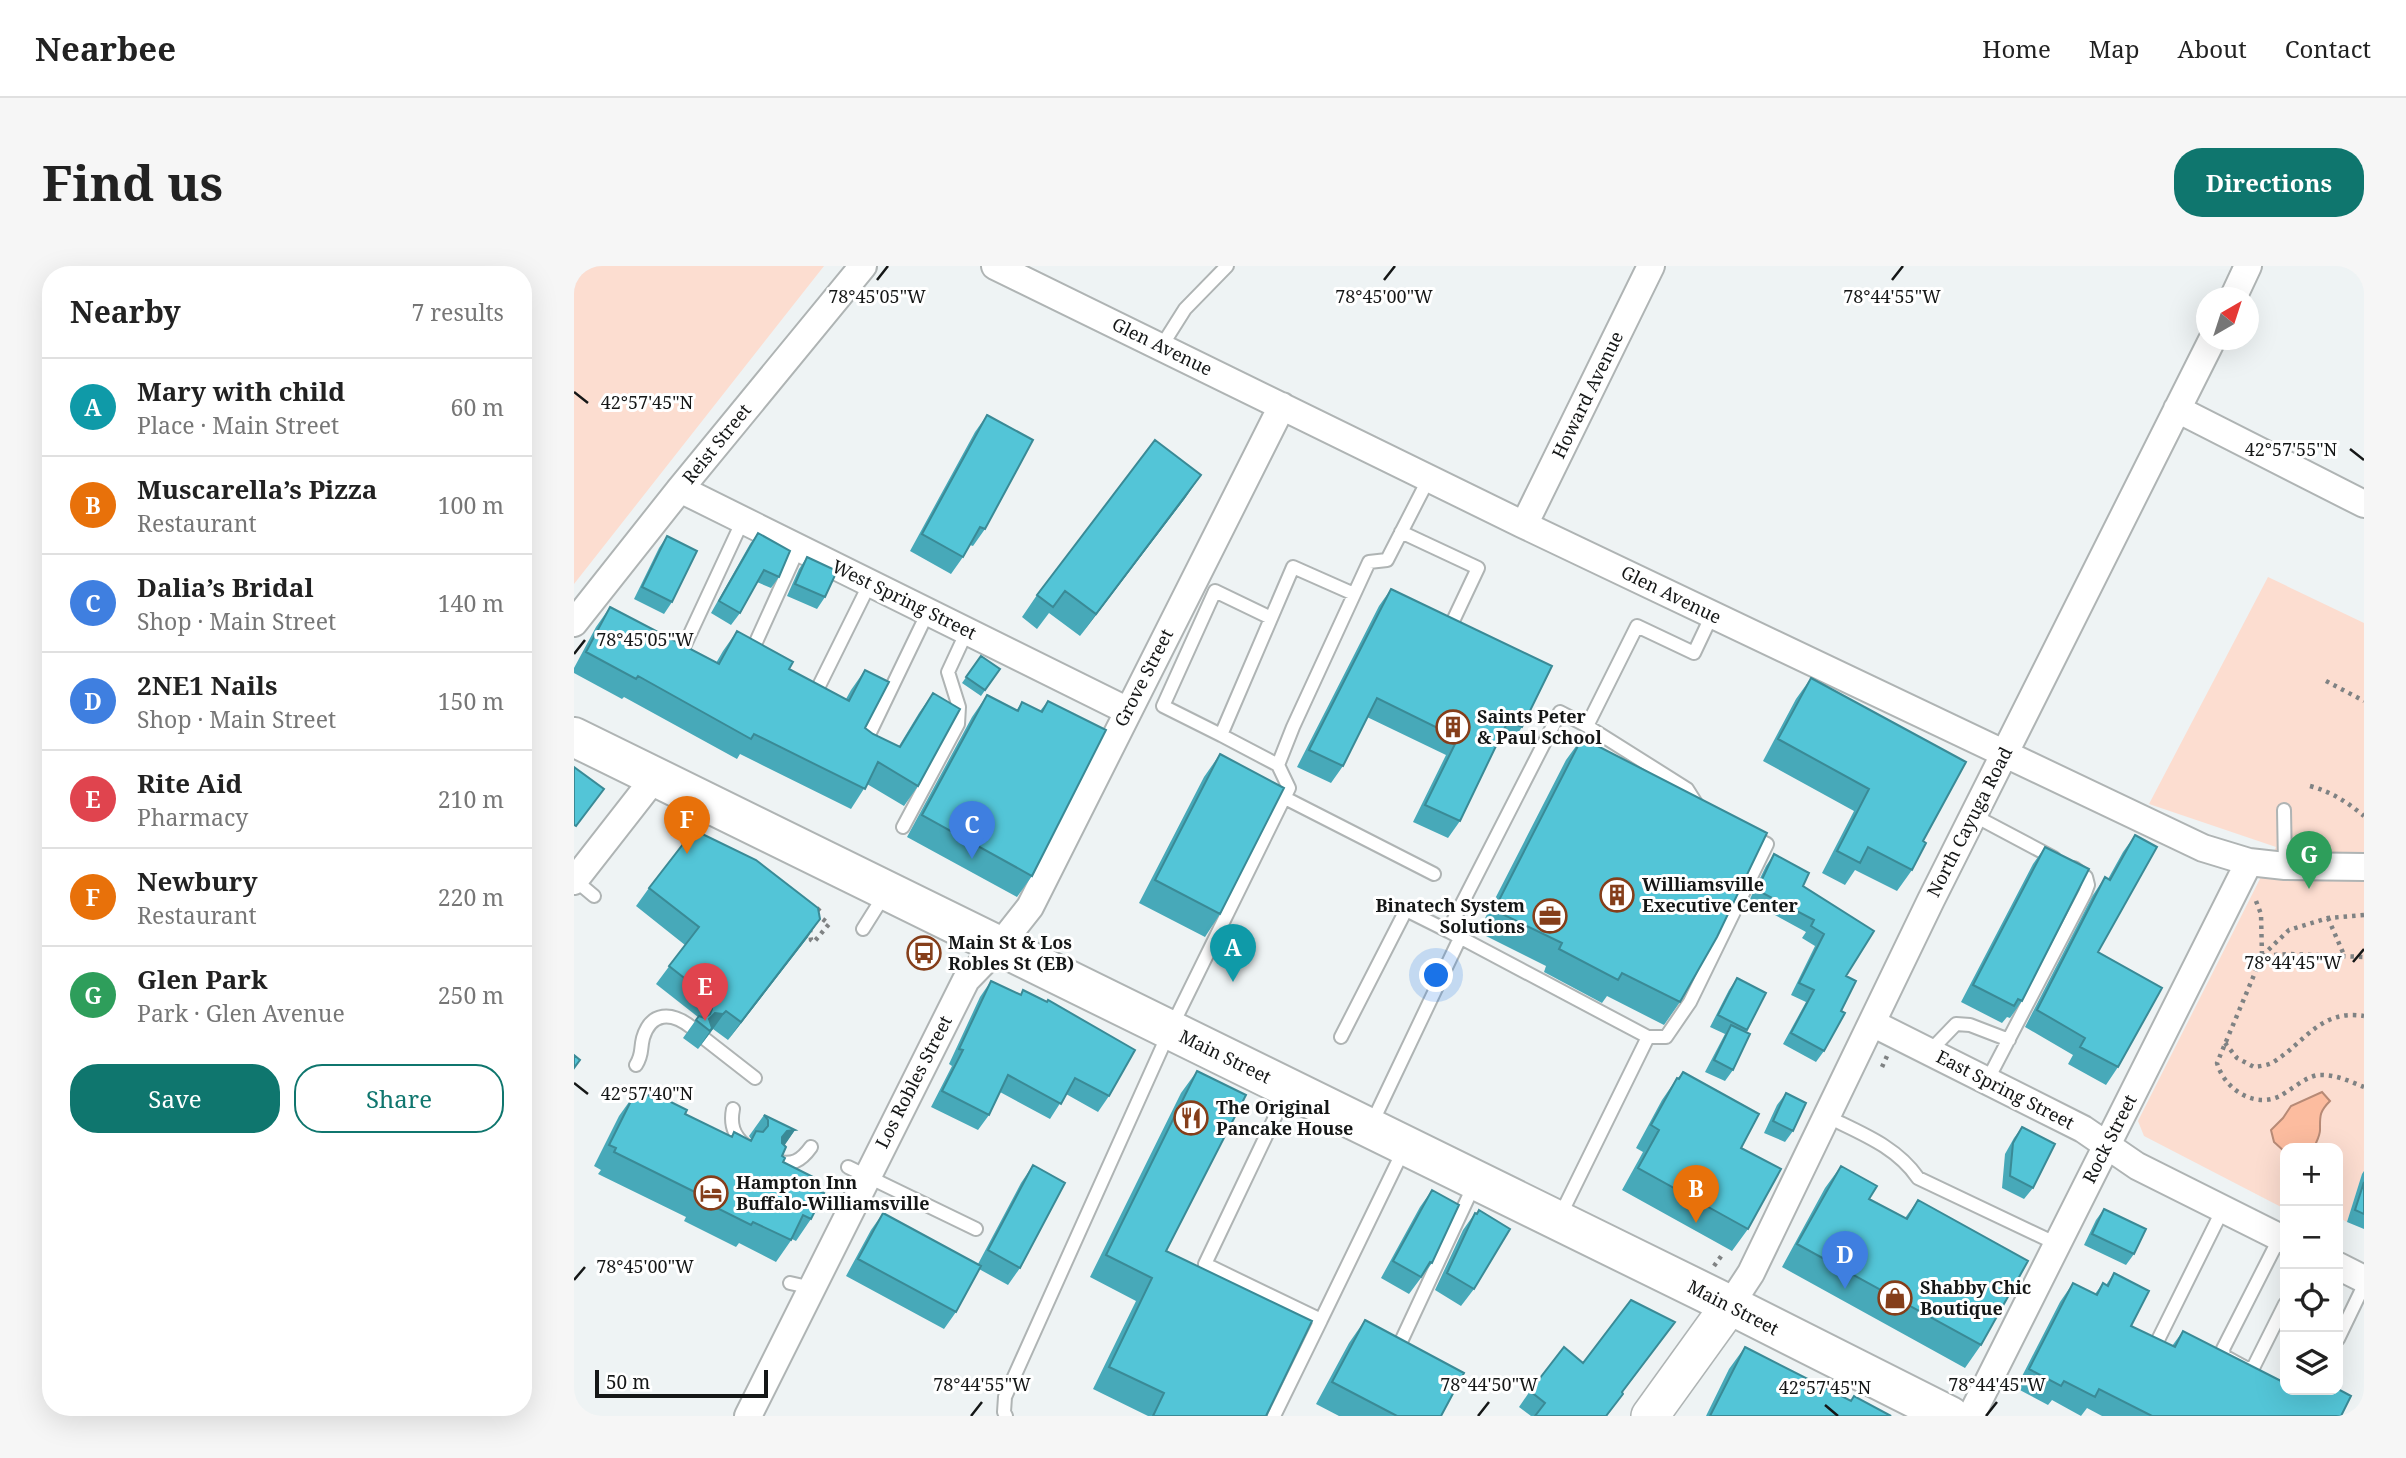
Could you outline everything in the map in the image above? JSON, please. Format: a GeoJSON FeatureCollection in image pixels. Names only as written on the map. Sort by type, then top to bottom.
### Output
{"type":"FeatureCollection","features":[{"type":"Feature","properties":{"kind":"main road","name":"Main Street"},"geometry":{"type":"LineString","coordinates":[[574,737],[1730,1305],[1950,1416]]}},
{"type":"Feature","properties":{"kind":"street","name":"Reist Street"},"geometry":{"type":"LineString","coordinates":[[574,624],[680,489],[863,266]]}},
{"type":"Feature","properties":{"kind":"street","name":"Glen Avenue"},"geometry":{"type":"LineString","coordinates":[[995,266],[1524,525],[2203,848],[2249,862],[2285,866],[2364,867]]}},
{"type":"Feature","properties":{"kind":"street","name":"Howard Avenue"},"geometry":{"type":"LineString","coordinates":[[1524,525],[1651,266]]}},
{"type":"Feature","properties":{"kind":"street"},"geometry":{"type":"LineString","coordinates":[[2238,287],[2249,266]]}},
{"type":"Feature","properties":{"kind":"street","name":"North Cayuga Road"},"geometry":{"type":"LineString","coordinates":[[1730,1305],[1751,1273],[1973,815],[2207,350]]}},
{"type":"Feature","properties":{"kind":"street","name":"Grove Street"},"geometry":{"type":"LineString","coordinates":[[1000,945],[1030,907],[1282,406]]}},
{"type":"Feature","properties":{"kind":"street"},"geometry":{"type":"LineString","coordinates":[[2177,409],[2364,504]]}},
{"type":"Feature","properties":{"kind":"street","name":"West Spring Street"},"geometry":{"type":"LineString","coordinates":[[680,489],[1128,711]]}},
{"type":"Feature","properties":{"kind":"street"},"geometry":{"type":"LineString","coordinates":[[581,886],[656,776]]}},
{"type":"Feature","properties":{"kind":"street","name":"Rock Street"},"geometry":{"type":"LineString","coordinates":[[1971,1416],[2249,862]]}},
{"type":"Feature","properties":{"kind":"street","name":"Los Robles Street"},"geometry":{"type":"LineString","coordinates":[[748,1416],[801,1285],[858,1171],[966,980],[1000,945]]}},
{"type":"Feature","properties":{"kind":"street","name":"East Spring Street"},"geometry":{"type":"LineString","coordinates":[[1872,1023],[2083,1129],[2137,1167],[2280,1238]]}},
{"type":"Feature","properties":{"kind":"street"},"geometry":{"type":"LineString","coordinates":[[2343,1268],[2364,1279]]}},
{"type":"Feature","properties":{"kind":"street"},"geometry":{"type":"LineString","coordinates":[[1650,1416],[1730,1305]]}},
{"type":"Feature","properties":{"kind":"lane"},"geometry":{"type":"LineString","coordinates":[[1161,347],[1185,309],[1227,266]]}},
{"type":"Feature","properties":{"kind":"lane"},"geometry":{"type":"LineString","coordinates":[[1278,765],[1369,562],[1387,560],[1429,478]]}},
{"type":"Feature","properties":{"kind":"lane"},"geometry":{"type":"LineString","coordinates":[[683,649],[743,520]]}},
{"type":"Feature","properties":{"kind":"lane"},"geometry":{"type":"LineString","coordinates":[[1401,532],[1478,568],[1453,621]]}},
{"type":"Feature","properties":{"kind":"lane"},"geometry":{"type":"LineString","coordinates":[[756,642],[799,547]]}},
{"type":"Feature","properties":{"kind":"lane"},"geometry":{"type":"LineString","coordinates":[[1222,735],[1293,567],[1354,594]]}},
{"type":"Feature","properties":{"kind":"lane"},"geometry":{"type":"LineString","coordinates":[[813,698],[870,583]]}},
{"type":"Feature","properties":{"kind":"lane"},"geometry":{"type":"LineString","coordinates":[[1006,1416],[1003,1412],[1005,1396],[1170,1030],[1289,788],[1278,765],[1163,706],[1215,591],[1271,618]]}},
{"type":"Feature","properties":{"kind":"lane"},"geometry":{"type":"LineString","coordinates":[[863,747],[928,612]]}},
{"type":"Feature","properties":{"kind":"lane"},"geometry":{"type":"LineString","coordinates":[[1587,726],[1637,626],[1694,653],[1712,615]]}},
{"type":"Feature","properties":{"kind":"lane"},"geometry":{"type":"LineString","coordinates":[[903,827],[958,724],[958,707],[948,672],[967,631]]}},
{"type":"Feature","properties":{"kind":"lane"},"geometry":{"type":"LineString","coordinates":[[1448,931],[1560,712],[1688,789],[1701,811],[1712,816]]}},
{"type":"Feature","properties":{"kind":"lane"},"geometry":{"type":"LineString","coordinates":[[1285,798],[1434,874]]}},
{"type":"Feature","properties":{"kind":"lane"},"geometry":{"type":"LineString","coordinates":[[2284,810],[2285,866]]}},
{"type":"Feature","properties":{"kind":"lane"},"geometry":{"type":"LineString","coordinates":[[1973,815],[2082,872],[2088,885],[1987,1081]]}},
{"type":"Feature","properties":{"kind":"lane"},"geometry":{"type":"LineString","coordinates":[[1341,1037],[1406,910],[1648,1037],[1666,1037],[1690,1002],[1767,844],[1734,827]]}},
{"type":"Feature","properties":{"kind":"lane"},"geometry":{"type":"LineString","coordinates":[[863,929],[887,890]]}},
{"type":"Feature","properties":{"kind":"lane"},"geometry":{"type":"LineString","coordinates":[[1369,1129],[1460,938]]}},
{"type":"Feature","properties":{"kind":"lane"},"geometry":{"type":"LineString","coordinates":[[636,1065],[642,1055],[646,1030],[659,1018],[675,1016],[691,1027]]}},
{"type":"Feature","properties":{"kind":"lane"},"geometry":{"type":"LineString","coordinates":[[1929,1052],[1955,1024],[1970,1025],[2010,1040]]}},
{"type":"Feature","properties":{"kind":"lane"},"geometry":{"type":"LineString","coordinates":[[1557,1221],[1648,1037]]}},
{"type":"Feature","properties":{"kind":"lane"},"geometry":{"type":"LineString","coordinates":[[705,1039],[755,1078]]}},
{"type":"Feature","properties":{"kind":"lane"},"geometry":{"type":"LineString","coordinates":[[1288,1088],[1205,1264],[1321,1320]]}},
{"type":"Feature","properties":{"kind":"lane"},"geometry":{"type":"LineString","coordinates":[[733,1109],[733,1131],[737,1139],[745,1145]]}},
{"type":"Feature","properties":{"kind":"lane"},"geometry":{"type":"LineString","coordinates":[[1826,1116],[1892,1149],[1907,1162],[1919,1178],[2057,1244]]}},
{"type":"Feature","properties":{"kind":"lane"},"geometry":{"type":"LineString","coordinates":[[1274,1416],[1405,1146]]}},
{"type":"Feature","properties":{"kind":"lane"},"geometry":{"type":"LineString","coordinates":[[775,1161],[791,1164],[799,1161],[811,1147]]}},
{"type":"Feature","properties":{"kind":"lane"},"geometry":{"type":"LineString","coordinates":[[858,1171],[976,1229]]}},
{"type":"Feature","properties":{"kind":"lane"},"geometry":{"type":"LineString","coordinates":[[1398,1348],[1476,1181]]}},
{"type":"Feature","properties":{"kind":"lane"},"geometry":{"type":"LineString","coordinates":[[2157,1342],[2223,1209]]}},
{"type":"Feature","properties":{"kind":"lane"},"geometry":{"type":"LineString","coordinates":[[2280,1244],[2223,1349],[2224,1356],[2246,1368],[2253,1368],[2280,1314]]}},
{"type":"Feature","properties":{"kind":"lane"},"geometry":{"type":"LineString","coordinates":[[2341,1332],[2364,1285]]}},
{"type":"Feature","properties":{"kind":"path"},"geometry":{"type":"LineString","coordinates":[[2326,681],[2364,701]]}},
{"type":"Feature","properties":{"kind":"path"},"geometry":{"type":"LineString","coordinates":[[2310,786],[2328,790],[2364,816]]}},
{"type":"Feature","properties":{"kind":"path"},"geometry":{"type":"LineString","coordinates":[[2256,901],[2261,914],[2262,956]]}},
{"type":"Feature","properties":{"kind":"path"},"geometry":{"type":"LineString","coordinates":[[815,913],[829,924],[814,943],[808,932],[809,922],[815,913],[820,908]]}},
{"type":"Feature","properties":{"kind":"path"},"geometry":{"type":"LineString","coordinates":[[2364,915],[2328,918],[2289,930],[2262,956],[2217,1063],[2221,1077],[2237,1092],[2259,1100],[2277,1098],[2315,1075],[2340,1077],[2364,1087]]}},
{"type":"Feature","properties":{"kind":"path"},"geometry":{"type":"LineString","coordinates":[[2328,918],[2344,955]]}},
{"type":"Feature","properties":{"kind":"path"},"geometry":{"type":"LineString","coordinates":[[2262,956],[2289,954],[2364,957]]}},
{"type":"Feature","properties":{"kind":"path"},"geometry":{"type":"LineString","coordinates":[[2225,1043],[2237,1058],[2254,1067],[2274,1062],[2305,1034],[2328,1021],[2349,1013],[2364,1016]]}},
{"type":"Feature","properties":{"kind":"path"},"geometry":{"type":"LineString","coordinates":[[1882,1067],[1887,1056]]}},
{"type":"Feature","properties":{"kind":"path"},"geometry":{"type":"LineString","coordinates":[[1713,1267],[1722,1255]]}},
{"type":"Feature","properties":{"kind":"shaded area"},"geometry":{"type":"Polygon","coordinates":[[[574,266],[824,266],[574,584],[574,266]]]}},
{"type":"Feature","properties":{"kind":"shaded area"},"geometry":{"type":"Polygon","coordinates":[[[2268,577],[2364,623],[2364,1174],[2347,1222],[2343,1220],[2343,1143],[2280,1143],[2280,1206],[2144,1136],[2138,1121],[2276,847],[2149,804],[2268,577]]]}},
{"type":"Feature","properties":{"kind":"shaded area"},"geometry":{"type":"Polygon","coordinates":[[[2322,1092],[2330,1101],[2321,1114],[2320,1132],[2316,1143],[2280,1143],[2280,1147],[2274,1142],[2271,1130],[2291,1106],[2322,1092]]]}},
{"type":"Feature","properties":{"kind":"building"},"geometry":{"type":"Polygon","coordinates":[[[987,415],[1033,440],[985,529],[980,527],[963,557],[922,534],[987,415]]]}},
{"type":"Feature","properties":{"kind":"building"},"geometry":{"type":"Polygon","coordinates":[[[1155,440],[1201,475],[1096,614],[1065,591],[1053,607],[1037,595],[1155,440]]]}},
{"type":"Feature","properties":{"kind":"building"},"geometry":{"type":"Polygon","coordinates":[[[758,533],[790,551],[779,577],[764,570],[740,613],[719,601],[758,533]]]}},
{"type":"Feature","properties":{"kind":"building"},"geometry":{"type":"Polygon","coordinates":[[[667,536],[697,551],[672,602],[642,587],[667,536]]]}},
{"type":"Feature","properties":{"kind":"building"},"geometry":{"type":"Polygon","coordinates":[[[807,557],[837,571],[825,597],[795,584],[807,557]]]}},
{"type":"Feature","properties":{"kind":"building","name":"Saints Peter & Paul School"},"geometry":{"type":"Polygon","coordinates":[[[1391,589],[1552,666],[1522,727],[1508,721],[1460,821],[1425,805],[1458,738],[1377,698],[1343,766],[1309,750],[1391,589]]]}},
{"type":"Feature","properties":{"kind":"building"},"geometry":{"type":"Polygon","coordinates":[[[610,607],[719,664],[737,631],[793,662],[789,669],[849,701],[865,670],[889,682],[865,728],[900,747],[933,693],[960,709],[918,786],[878,762],[865,789],[754,734],[751,739],[638,676],[636,679],[586,652],[610,607]]]}},
{"type":"Feature","properties":{"kind":"building"},"geometry":{"type":"Polygon","coordinates":[[[981,656],[1000,669],[985,690],[966,677],[981,656]]]}},
{"type":"Feature","properties":{"kind":"building"},"geometry":{"type":"Polygon","coordinates":[[[1811,678],[1966,762],[1923,841],[1926,843],[1912,870],[1868,847],[1860,863],[1837,851],[1869,789],[1778,739],[1811,678]]]}},
{"type":"Feature","properties":{"kind":"building"},"geometry":{"type":"Polygon","coordinates":[[[987,695],[1018,711],[1022,702],[1042,712],[1048,701],[1106,730],[1032,876],[922,815],[987,695]]]}},
{"type":"Feature","properties":{"kind":"building","name":"Williamsville Executive Center"},"geometry":{"type":"Polygon","coordinates":[[[1582,738],[1767,833],[1717,937],[1680,1002],[1622,973],[1618,980],[1559,949],[1562,943],[1494,910],[1582,738]]]}},
{"type":"Feature","properties":{"kind":"building"},"geometry":{"type":"Polygon","coordinates":[[[1220,754],[1284,788],[1220,914],[1155,880],[1220,754]]]}},
{"type":"Feature","properties":{"kind":"building"},"geometry":{"type":"Polygon","coordinates":[[[574,767],[604,789],[576,826],[574,825],[574,767]]]}},
{"type":"Feature","properties":{"kind":"building"},"geometry":{"type":"Polygon","coordinates":[[[694,830],[756,860],[818,908],[820,919],[741,1022],[726,1011],[723,1014],[715,1013],[709,1019],[712,1028],[710,1031],[696,1020],[699,1016],[704,1018],[710,1014],[711,999],[669,966],[699,927],[649,888],[694,830]]]}},
{"type":"Feature","properties":{"kind":"building"},"geometry":{"type":"Polygon","coordinates":[[[2135,835],[2157,847],[2098,952],[2162,988],[2118,1067],[2080,1047],[2085,1038],[2037,1010],[2105,877],[2110,880],[2135,835]]]}},
{"type":"Feature","properties":{"kind":"building"},"geometry":{"type":"Polygon","coordinates":[[[2045,847],[2089,869],[2022,1001],[2018,999],[2014,1006],[1973,985],[2045,847]]]}},
{"type":"Feature","properties":{"kind":"building"},"geometry":{"type":"Polygon","coordinates":[[[1774,854],[1809,873],[1803,886],[1874,931],[1846,976],[1856,981],[1841,1011],[1845,1013],[1824,1051],[1791,1033],[1814,990],[1799,983],[1824,934],[1811,926],[1814,920],[1757,890],[1774,854]]]}},
{"type":"Feature","properties":{"kind":"building"},"geometry":{"type":"Polygon","coordinates":[[[1737,978],[1766,993],[1747,1030],[1718,1015],[1737,978]]]}},
{"type":"Feature","properties":{"kind":"building"},"geometry":{"type":"Polygon","coordinates":[[[991,981],[1021,995],[1023,990],[1047,1002],[1048,1000],[1135,1050],[1109,1096],[1075,1078],[1061,1104],[1008,1075],[989,1115],[942,1091],[963,1050],[959,1049],[991,981]]]}},
{"type":"Feature","properties":{"kind":"building"},"geometry":{"type":"Polygon","coordinates":[[[1731,1025],[1750,1034],[1733,1070],[1714,1060],[1731,1025]]]}},
{"type":"Feature","properties":{"kind":"building"},"geometry":{"type":"Polygon","coordinates":[[[574,1055],[580,1060],[574,1068],[574,1055]]]}},
{"type":"Feature","properties":{"kind":"building"},"geometry":{"type":"Polygon","coordinates":[[[1197,1071],[1246,1095],[1166,1251],[1312,1321],[1266,1416],[1153,1416],[1164,1393],[1109,1367],[1152,1278],[1106,1255],[1197,1071]]]}},
{"type":"Feature","properties":{"kind":"building"},"geometry":{"type":"Polygon","coordinates":[[[1683,1072],[1759,1114],[1741,1148],[1781,1169],[1748,1229],[1638,1168],[1659,1130],[1651,1125],[1683,1072]]]}},
{"type":"Feature","properties":{"kind":"building"},"geometry":{"type":"Polygon","coordinates":[[[1786,1093],[1806,1103],[1793,1131],[1773,1121],[1786,1093]]]}},
{"type":"Feature","properties":{"kind":"building"},"geometry":{"type":"Polygon","coordinates":[[[646,1094],[659,1101],[661,1097],[687,1110],[685,1114],[732,1137],[734,1132],[751,1141],[756,1131],[763,1132],[768,1126],[764,1115],[795,1130],[787,1131],[782,1137],[782,1143],[786,1147],[782,1156],[785,1158],[783,1162],[819,1180],[814,1189],[824,1193],[811,1219],[803,1215],[791,1240],[753,1222],[751,1225],[699,1199],[701,1195],[614,1152],[616,1148],[609,1145],[634,1095],[643,1100],[646,1094]]]}},
{"type":"Feature","properties":{"kind":"building"},"geometry":{"type":"Polygon","coordinates":[[[2022,1127],[2055,1144],[2033,1188],[2010,1176],[2013,1143],[2022,1127]]]}},
{"type":"Feature","properties":{"kind":"building"},"geometry":{"type":"Polygon","coordinates":[[[1033,1165],[1065,1183],[1020,1268],[988,1250],[1033,1165]]]}},
{"type":"Feature","properties":{"kind":"building"},"geometry":{"type":"Polygon","coordinates":[[[1841,1166],[1877,1186],[1869,1199],[1907,1219],[1918,1200],[2028,1261],[1981,1345],[1797,1244],[1841,1166]]]}},
{"type":"Feature","properties":{"kind":"building"},"geometry":{"type":"Polygon","coordinates":[[[2364,1182],[2364,1214],[2355,1210],[2364,1182]]]}},
{"type":"Feature","properties":{"kind":"building"},"geometry":{"type":"Polygon","coordinates":[[[1432,1190],[1459,1205],[1432,1263],[1430,1262],[1421,1277],[1393,1261],[1432,1190]]]}},
{"type":"Feature","properties":{"kind":"building"},"geometry":{"type":"Polygon","coordinates":[[[2104,1209],[2146,1229],[2134,1254],[2092,1234],[2104,1209]]]}},
{"type":"Feature","properties":{"kind":"building"},"geometry":{"type":"Polygon","coordinates":[[[1479,1210],[1510,1229],[1474,1289],[1447,1273],[1475,1213],[1479,1210]]]}},
{"type":"Feature","properties":{"kind":"building"},"geometry":{"type":"Polygon","coordinates":[[[883,1213],[981,1266],[956,1312],[858,1259],[883,1213]]]}},
{"type":"Feature","properties":{"kind":"building"},"geometry":{"type":"Polygon","coordinates":[[[2114,1273],[2149,1291],[2131,1326],[2175,1347],[2183,1331],[2280,1380],[2280,1395],[2343,1395],[2343,1392],[2351,1396],[2341,1416],[2152,1416],[2099,1389],[2095,1397],[2064,1381],[2061,1386],[2029,1369],[2073,1283],[2097,1295],[2103,1283],[2108,1286],[2114,1273]]]}},
{"type":"Feature","properties":{"kind":"building"},"geometry":{"type":"Polygon","coordinates":[[[1631,1300],[1675,1322],[1606,1416],[1535,1416],[1545,1403],[1530,1391],[1564,1347],[1583,1363],[1631,1300]]]}},
{"type":"Feature","properties":{"kind":"building"},"geometry":{"type":"Polygon","coordinates":[[[1365,1320],[1464,1373],[1441,1416],[1397,1416],[1332,1382],[1365,1320]]]}},
{"type":"Feature","properties":{"kind":"building"},"geometry":{"type":"Polygon","coordinates":[[[1745,1347],[1851,1401],[1854,1396],[1891,1416],[1710,1416],[1745,1347]]]}},
{"type":"Feature","properties":{"kind":"place","name":"Saints Peter & Paul School"},"geometry":{"type":"Point","coordinates":[1453,727]}},
{"type":"Feature","properties":{"kind":"place","name":"Newbury"},"geometry":{"type":"Point","coordinates":[687,854]}},
{"type":"Feature","properties":{"kind":"place","name":"Dalia’s Bridal"},"geometry":{"type":"Point","coordinates":[972,859]}},
{"type":"Feature","properties":{"kind":"place","name":"Glen Park"},"geometry":{"type":"Point","coordinates":[2309,889]}},
{"type":"Feature","properties":{"kind":"place","name":"Williamsville Executive Center"},"geometry":{"type":"Point","coordinates":[1617,895]}},
{"type":"Feature","properties":{"kind":"place","name":"Binatech System Solutions"},"geometry":{"type":"Point","coordinates":[1550,916]}},
{"type":"Feature","properties":{"kind":"place","name":"Main St & Los Robles St (EB)"},"geometry":{"type":"Point","coordinates":[924,953]}},
{"type":"Feature","properties":{"kind":"place","name":"Mary with child"},"geometry":{"type":"Point","coordinates":[1233,982]}},
{"type":"Feature","properties":{"kind":"place","name":"Rite Aid"},"geometry":{"type":"Point","coordinates":[705,1021]}},
{"type":"Feature","properties":{"kind":"place","name":"The Original Pancake House"},"geometry":{"type":"Point","coordinates":[1191,1118]}},
{"type":"Feature","properties":{"kind":"place","name":"Hampton Inn Buffalo-Williamsville"},"geometry":{"type":"Point","coordinates":[711,1193]}},
{"type":"Feature","properties":{"kind":"place","name":"Muscarella’s Pizza"},"geometry":{"type":"Point","coordinates":[1696,1223]}},
{"type":"Feature","properties":{"kind":"place","name":"2NE1 Nails"},"geometry":{"type":"Point","coordinates":[1845,1289]}},
{"type":"Feature","properties":{"kind":"place","name":"Shabby Chic Boutique"},"geometry":{"type":"Point","coordinates":[1895,1298]}}]}
